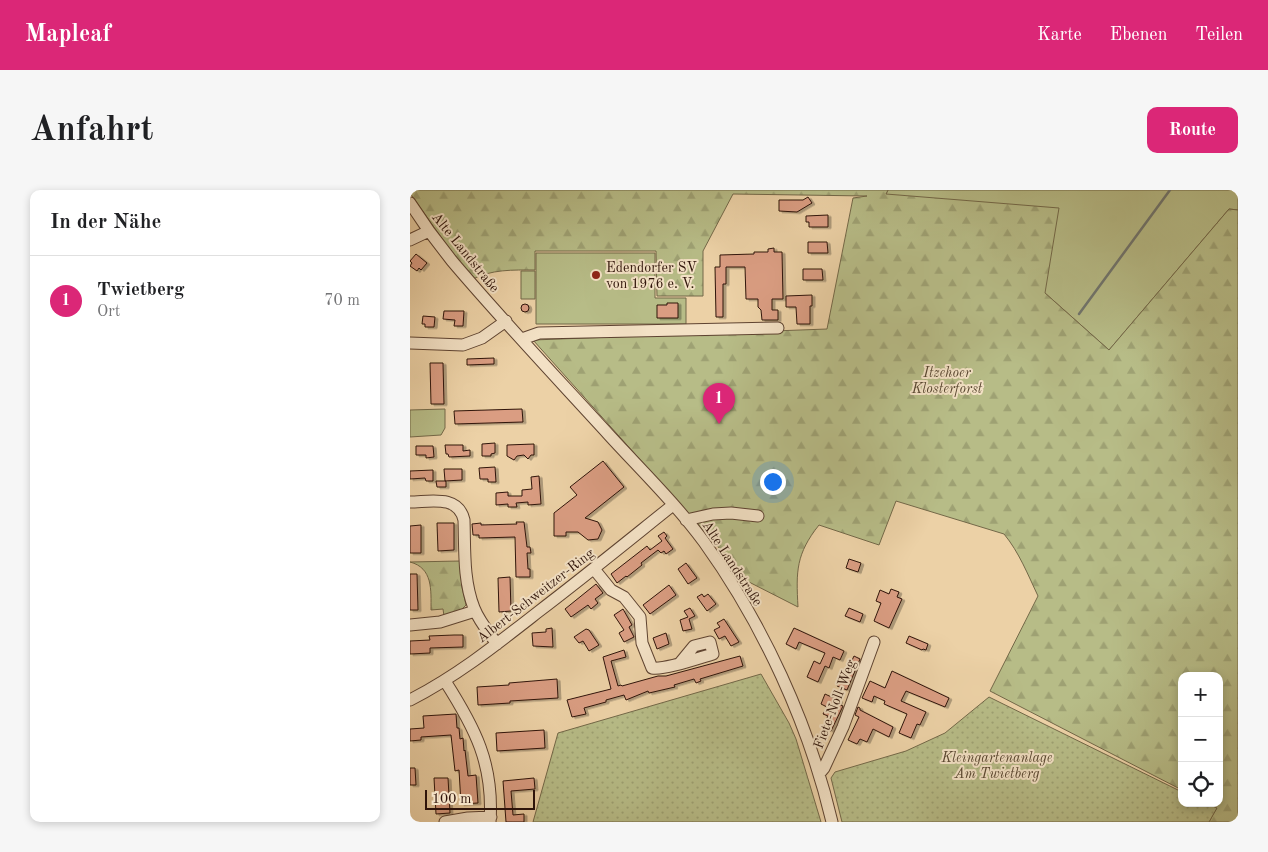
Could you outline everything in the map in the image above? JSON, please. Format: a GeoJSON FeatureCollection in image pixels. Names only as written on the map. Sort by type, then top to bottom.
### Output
{"type":"FeatureCollection","features":[{"type":"Feature","properties":{"kind":"street","name":"Alte Landstraße"},"geometry":{"type":"LineString","coordinates":[[410,203],[452,261],[673,505],[717,561],[742,601],[779,668],[804,729],[832,822]]}},
{"type":"Feature","properties":{"kind":"street"},"geometry":{"type":"LineString","coordinates":[[410,240],[429,231]]}},
{"type":"Feature","properties":{"kind":"street"},"geometry":{"type":"LineString","coordinates":[[410,343],[463,345],[482,338],[506,321]]}},
{"type":"Feature","properties":{"kind":"street"},"geometry":{"type":"LineString","coordinates":[[522,339],[539,333],[778,328]]}},
{"type":"Feature","properties":{"kind":"street"},"geometry":{"type":"LineString","coordinates":[[410,502],[447,501],[456,505],[462,514],[467,583],[475,611],[497,644]]}},
{"type":"Feature","properties":{"kind":"street","name":"Albert-Schweitzer-Ring"},"geometry":{"type":"LineString","coordinates":[[410,700],[446,681],[497,644],[673,505]]}},
{"type":"Feature","properties":{"kind":"street"},"geometry":{"type":"LineString","coordinates":[[686,520],[731,512],[758,516]]}},
{"type":"Feature","properties":{"kind":"street"},"geometry":{"type":"LineString","coordinates":[[594,569],[611,590],[624,597],[640,618],[642,644],[652,668],[680,663]]}},
{"type":"Feature","properties":{"kind":"street"},"geometry":{"type":"LineString","coordinates":[[410,625],[440,622],[475,611]]}},
{"type":"Feature","properties":{"kind":"street","name":"Fiete-Noll-Weg"},"geometry":{"type":"LineString","coordinates":[[819,774],[824,768],[842,726],[874,642]]}},
{"type":"Feature","properties":{"kind":"street"},"geometry":{"type":"LineString","coordinates":[[444,822],[468,818],[490,820],[489,780],[482,750],[466,713],[446,681]]}},
{"type":"Feature","properties":{"kind":"green space","name":"Itzehoer Klosterforst"},"geometry":{"type":"Polygon","coordinates":[[[410,190],[888,190],[886,194],[1059,208],[1045,293],[1109,350],[1229,209],[1238,210],[1238,822],[1209,822],[1216,809],[1213,807],[1223,807],[1223,672],[1178,672],[1178,788],[990,691],[1038,596],[1023,564],[1004,534],[896,501],[879,545],[819,525],[811,535],[799,563],[797,583],[798,607],[743,579],[729,559],[533,340],[827,329],[853,198],[867,196],[733,194],[703,251],[703,296],[657,296],[656,251],[535,251],[535,270],[494,272],[471,280],[410,193],[410,190]]]}},
{"type":"Feature","properties":{"kind":"green space"},"geometry":{"type":"Polygon","coordinates":[[[888,190],[1238,190],[1238,210],[1229,209],[1109,350],[1045,293],[886,194],[888,190]]]}},
{"type":"Feature","properties":{"kind":"green space","name":"Edendorfer SV von 1976 e. V."},"geometry":{"type":"Polygon","coordinates":[[[536,253],[655,253],[655,298],[686,298],[686,324],[536,324],[536,253]]]}},
{"type":"Feature","properties":{"kind":"green space"},"geometry":{"type":"Polygon","coordinates":[[[521,271],[535,271],[535,299],[521,299],[521,271]]]}},
{"type":"Feature","properties":{"kind":"green space"},"geometry":{"type":"Polygon","coordinates":[[[445,409],[445,428],[441,435],[410,437],[410,410],[445,409]]]}},
{"type":"Feature","properties":{"kind":"green space"},"geometry":{"type":"Polygon","coordinates":[[[460,561],[462,587],[466,605],[461,610],[444,616],[443,609],[431,610],[430,588],[427,575],[418,565],[410,562],[460,561]]]}},
{"type":"Feature","properties":{"kind":"green space"},"geometry":{"type":"Polygon","coordinates":[[[761,674],[796,739],[821,822],[533,822],[558,733],[761,674]]]}},
{"type":"Feature","properties":{"kind":"green space","name":"Kleingartenanlage Am Twietberg"},"geometry":{"type":"Polygon","coordinates":[[[989,697],[1178,790],[1178,807],[1217,808],[1209,822],[842,822],[831,778],[835,772],[906,751],[945,733],[989,697]]]}},
{"type":"Feature","properties":{"kind":"building"},"geometry":{"type":"Polygon","coordinates":[[[808,197],[812,203],[797,212],[779,211],[779,200],[803,200],[808,197]]]}},
{"type":"Feature","properties":{"kind":"building"},"geometry":{"type":"Polygon","coordinates":[[[828,215],[828,227],[809,227],[809,222],[806,222],[806,216],[828,215]]]}},
{"type":"Feature","properties":{"kind":"building"},"geometry":{"type":"Polygon","coordinates":[[[808,242],[827,242],[828,253],[808,253],[808,242]]]}},
{"type":"Feature","properties":{"kind":"building"},"geometry":{"type":"Polygon","coordinates":[[[774,248],[774,252],[782,252],[783,299],[772,299],[772,310],[778,310],[778,320],[762,320],[758,299],[746,299],[745,267],[726,267],[726,284],[723,284],[723,317],[716,317],[715,267],[720,267],[720,255],[754,254],[754,252],[768,252],[768,249],[774,248]]]}},
{"type":"Feature","properties":{"kind":"building"},"geometry":{"type":"Polygon","coordinates":[[[416,254],[427,263],[421,270],[419,268],[417,271],[410,266],[412,263],[410,261],[416,254]]]}},
{"type":"Feature","properties":{"kind":"building"},"geometry":{"type":"Polygon","coordinates":[[[803,269],[822,269],[823,280],[803,280],[803,269]]]}},
{"type":"Feature","properties":{"kind":"building"},"geometry":{"type":"Polygon","coordinates":[[[812,295],[810,324],[797,324],[796,307],[786,307],[786,296],[812,295]]]}},
{"type":"Feature","properties":{"kind":"building"},"geometry":{"type":"Polygon","coordinates":[[[667,303],[678,303],[678,318],[657,318],[657,305],[667,305],[667,303]]]}},
{"type":"Feature","properties":{"kind":"building"},"geometry":{"type":"Polygon","coordinates":[[[525,304],[529,308],[525,312],[521,308],[525,304]]]}},
{"type":"Feature","properties":{"kind":"building"},"geometry":{"type":"Polygon","coordinates":[[[444,311],[464,311],[463,326],[454,326],[455,320],[443,319],[444,311]]]}},
{"type":"Feature","properties":{"kind":"building"},"geometry":{"type":"Polygon","coordinates":[[[423,316],[435,317],[434,327],[425,327],[425,324],[422,324],[423,316]]]}},
{"type":"Feature","properties":{"kind":"building"},"geometry":{"type":"Polygon","coordinates":[[[494,358],[494,364],[467,365],[467,359],[494,358]]]}},
{"type":"Feature","properties":{"kind":"building"},"geometry":{"type":"Polygon","coordinates":[[[430,363],[443,363],[444,404],[431,404],[430,363]]]}},
{"type":"Feature","properties":{"kind":"building"},"geometry":{"type":"Polygon","coordinates":[[[522,409],[523,422],[455,424],[454,411],[522,409]]]}},
{"type":"Feature","properties":{"kind":"building"},"geometry":{"type":"Polygon","coordinates":[[[495,443],[495,453],[491,454],[491,456],[482,456],[482,444],[495,443]]]}},
{"type":"Feature","properties":{"kind":"building"},"geometry":{"type":"Polygon","coordinates":[[[534,444],[534,455],[531,455],[528,459],[524,455],[517,456],[514,460],[507,456],[507,445],[534,444]]]}},
{"type":"Feature","properties":{"kind":"building"},"geometry":{"type":"Polygon","coordinates":[[[445,445],[463,445],[463,451],[470,450],[470,456],[449,457],[446,454],[445,445]]]}},
{"type":"Feature","properties":{"kind":"building"},"geometry":{"type":"Polygon","coordinates":[[[416,446],[433,446],[434,457],[426,458],[426,455],[416,455],[416,446]]]}},
{"type":"Feature","properties":{"kind":"building"},"geometry":{"type":"Polygon","coordinates":[[[603,461],[624,487],[585,518],[598,522],[602,530],[598,539],[588,540],[578,532],[566,532],[566,536],[554,536],[554,513],[577,495],[570,487],[603,461]]]}},
{"type":"Feature","properties":{"kind":"building"},"geometry":{"type":"Polygon","coordinates":[[[495,467],[496,482],[480,479],[479,468],[495,467]]]}},
{"type":"Feature","properties":{"kind":"building"},"geometry":{"type":"Polygon","coordinates":[[[444,469],[462,469],[462,480],[445,481],[444,469]]]}},
{"type":"Feature","properties":{"kind":"building"},"geometry":{"type":"Polygon","coordinates":[[[433,470],[433,481],[426,481],[425,478],[410,479],[410,471],[433,470]]]}},
{"type":"Feature","properties":{"kind":"building"},"geometry":{"type":"Polygon","coordinates":[[[539,476],[541,504],[528,505],[528,502],[516,503],[517,507],[508,507],[508,504],[496,505],[496,493],[508,492],[508,496],[522,496],[522,490],[532,489],[531,477],[539,476]]]}},
{"type":"Feature","properties":{"kind":"building"},"geometry":{"type":"Polygon","coordinates":[[[436,481],[446,481],[446,487],[437,487],[436,481]]]}},
{"type":"Feature","properties":{"kind":"building"},"geometry":{"type":"Polygon","coordinates":[[[516,522],[524,522],[527,547],[530,547],[531,553],[527,553],[530,577],[516,577],[515,537],[479,538],[479,535],[473,535],[472,524],[517,524],[516,522]]]}},
{"type":"Feature","properties":{"kind":"building"},"geometry":{"type":"Polygon","coordinates":[[[437,523],[454,523],[454,550],[438,551],[437,523]]]}},
{"type":"Feature","properties":{"kind":"building"},"geometry":{"type":"Polygon","coordinates":[[[421,525],[421,553],[410,553],[410,526],[421,525]]]}},
{"type":"Feature","properties":{"kind":"building"},"geometry":{"type":"Polygon","coordinates":[[[664,532],[667,536],[665,538],[673,549],[666,554],[664,551],[661,553],[658,550],[641,563],[642,565],[617,583],[611,574],[647,546],[650,550],[662,541],[658,536],[664,532]]]}},
{"type":"Feature","properties":{"kind":"building"},"geometry":{"type":"Polygon","coordinates":[[[849,559],[861,563],[858,572],[846,568],[849,559]]]}},
{"type":"Feature","properties":{"kind":"building"},"geometry":{"type":"Polygon","coordinates":[[[686,563],[697,578],[688,584],[678,569],[686,563]]]}},
{"type":"Feature","properties":{"kind":"building"},"geometry":{"type":"Polygon","coordinates":[[[410,574],[417,574],[418,610],[410,610],[410,574]]]}},
{"type":"Feature","properties":{"kind":"building"},"geometry":{"type":"Polygon","coordinates":[[[510,577],[511,611],[499,612],[498,578],[510,577]]]}},
{"type":"Feature","properties":{"kind":"building"},"geometry":{"type":"Polygon","coordinates":[[[596,584],[603,593],[595,599],[598,603],[591,609],[588,605],[571,617],[565,609],[596,584]]]}},
{"type":"Feature","properties":{"kind":"building"},"geometry":{"type":"Polygon","coordinates":[[[669,585],[676,595],[650,614],[643,605],[669,585]]]}},
{"type":"Feature","properties":{"kind":"building"},"geometry":{"type":"Polygon","coordinates":[[[891,589],[899,592],[897,597],[902,599],[889,628],[874,621],[881,603],[876,601],[880,590],[889,594],[891,589]]]}},
{"type":"Feature","properties":{"kind":"building"},"geometry":{"type":"Polygon","coordinates":[[[702,594],[704,597],[708,594],[716,604],[707,611],[697,597],[702,594]]]}},
{"type":"Feature","properties":{"kind":"building"},"geometry":{"type":"Polygon","coordinates":[[[690,608],[695,616],[689,619],[692,629],[683,631],[680,620],[688,617],[684,611],[690,608]]]}},
{"type":"Feature","properties":{"kind":"building"},"geometry":{"type":"Polygon","coordinates":[[[849,608],[863,614],[860,622],[845,616],[849,608]]]}},
{"type":"Feature","properties":{"kind":"building"},"geometry":{"type":"Polygon","coordinates":[[[623,609],[632,625],[629,627],[634,637],[624,642],[619,633],[624,630],[614,615],[623,609]]]}},
{"type":"Feature","properties":{"kind":"building"},"geometry":{"type":"Polygon","coordinates":[[[724,619],[739,642],[731,646],[725,636],[719,639],[714,630],[720,627],[717,623],[724,619]]]}},
{"type":"Feature","properties":{"kind":"building"},"geometry":{"type":"Polygon","coordinates":[[[552,628],[553,647],[533,646],[532,633],[546,632],[546,629],[552,628]]]}},
{"type":"Feature","properties":{"kind":"building"},"geometry":{"type":"Polygon","coordinates":[[[794,628],[844,651],[840,660],[833,657],[829,668],[825,666],[818,682],[807,677],[814,661],[820,664],[825,653],[799,642],[796,649],[786,644],[794,628]]]}},
{"type":"Feature","properties":{"kind":"building"},"geometry":{"type":"Polygon","coordinates":[[[586,629],[589,630],[599,645],[589,651],[583,641],[579,643],[574,637],[586,629]]]}},
{"type":"Feature","properties":{"kind":"building"},"geometry":{"type":"Polygon","coordinates":[[[666,633],[669,644],[657,649],[653,638],[666,633]]]}},
{"type":"Feature","properties":{"kind":"building"},"geometry":{"type":"Polygon","coordinates":[[[463,635],[463,647],[430,648],[430,653],[410,654],[410,641],[430,640],[429,636],[463,635]]]}},
{"type":"Feature","properties":{"kind":"building"},"geometry":{"type":"Polygon","coordinates":[[[909,636],[928,644],[926,650],[906,643],[909,636]]]}},
{"type":"Feature","properties":{"kind":"building"},"geometry":{"type":"Polygon","coordinates":[[[624,650],[626,657],[611,661],[618,686],[658,676],[666,676],[740,656],[743,666],[700,679],[701,681],[696,683],[694,679],[674,685],[675,687],[649,693],[648,691],[626,700],[624,695],[606,700],[606,702],[584,708],[586,714],[572,717],[567,700],[611,689],[603,657],[624,650]]]}},
{"type":"Feature","properties":{"kind":"building"},"geometry":{"type":"Polygon","coordinates":[[[854,656],[860,659],[847,690],[837,686],[844,670],[847,671],[854,656]]]}},
{"type":"Feature","properties":{"kind":"building"},"geometry":{"type":"Polygon","coordinates":[[[892,671],[949,698],[945,707],[906,691],[901,701],[926,712],[920,725],[917,724],[911,738],[899,733],[907,714],[884,704],[885,701],[874,696],[872,702],[862,698],[870,681],[885,688],[892,671]]]}},
{"type":"Feature","properties":{"kind":"building"},"geometry":{"type":"Polygon","coordinates":[[[557,679],[558,698],[478,705],[477,687],[557,679]]]}},
{"type":"Feature","properties":{"kind":"building"},"geometry":{"type":"Polygon","coordinates":[[[825,694],[840,701],[838,704],[843,706],[831,731],[823,727],[828,716],[823,714],[827,707],[821,704],[825,694]]]}},
{"type":"Feature","properties":{"kind":"building"},"geometry":{"type":"Polygon","coordinates":[[[858,707],[860,710],[893,727],[889,737],[873,729],[867,742],[860,739],[857,744],[848,740],[859,717],[855,715],[858,707]]]}},
{"type":"Feature","properties":{"kind":"building"},"geometry":{"type":"Polygon","coordinates":[[[456,714],[460,739],[463,738],[468,776],[476,775],[478,803],[461,804],[459,770],[455,771],[451,735],[421,737],[421,740],[410,741],[410,729],[424,728],[423,716],[456,714]]]}},
{"type":"Feature","properties":{"kind":"building"},"geometry":{"type":"Polygon","coordinates":[[[544,730],[545,748],[497,751],[496,733],[544,730]]]}},
{"type":"Feature","properties":{"kind":"building"},"geometry":{"type":"Polygon","coordinates":[[[410,768],[415,768],[416,785],[410,785],[410,768]]]}},
{"type":"Feature","properties":{"kind":"building"},"geometry":{"type":"Polygon","coordinates":[[[434,778],[448,778],[450,813],[436,814],[434,778]]]}},
{"type":"Feature","properties":{"kind":"building"},"geometry":{"type":"Polygon","coordinates":[[[534,778],[535,789],[511,791],[513,815],[524,814],[524,822],[506,822],[503,781],[534,778]]]}},
{"type":"Feature","properties":{"kind":"waterway"},"geometry":{"type":"LineString","coordinates":[[1079,314],[1170,190]]}},
{"type":"Feature","properties":{"kind":"place","name":"Edendorfer SV von 1976 e. V."},"geometry":{"type":"Point","coordinates":[596,275]}},
{"type":"Feature","properties":{"kind":"place","name":"Twietberg"},"geometry":{"type":"Point","coordinates":[719,424]}}]}
